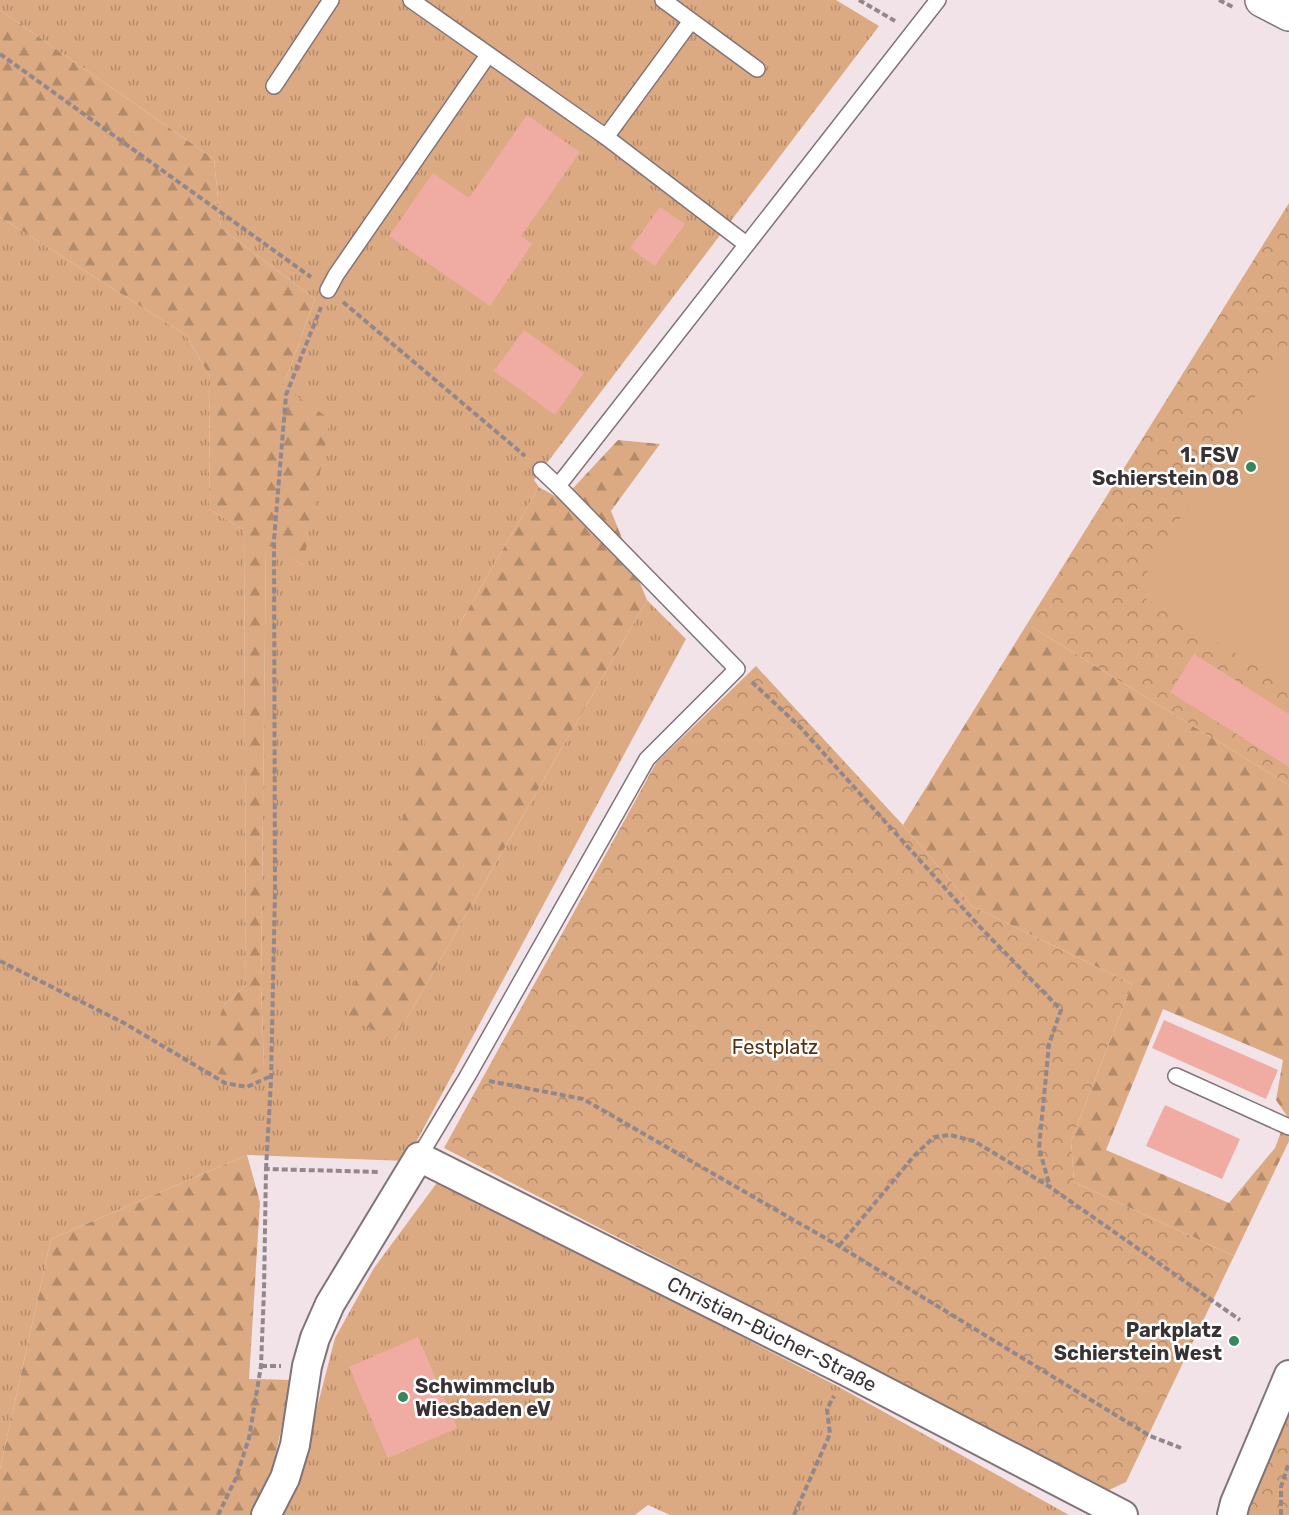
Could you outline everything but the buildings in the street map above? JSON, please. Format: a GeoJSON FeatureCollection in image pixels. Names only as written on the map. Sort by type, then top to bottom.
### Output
{"type":"FeatureCollection","features":[{"type":"Feature","properties":{"kind":"street"},"geometry":{"type":"LineString","coordinates":[[1262,0],[1289,14]]}},
{"type":"Feature","properties":{"kind":"street"},"geometry":{"type":"LineString","coordinates":[[266,1515],[285,1478],[295,1444],[307,1366],[315,1338],[330,1304],[415,1164]]}},
{"type":"Feature","properties":{"kind":"street","name":"Christian-Bücher-Straße"},"geometry":{"type":"LineString","coordinates":[[415,1164],[857,1376],[1123,1515]]}},
{"type":"Feature","properties":{"kind":"street"},"geometry":{"type":"LineString","coordinates":[[1232,1515],[1289,1375]]}},
{"type":"Feature","properties":{"kind":"lane"},"geometry":{"type":"LineString","coordinates":[[274,86],[331,0]]}},
{"type":"Feature","properties":{"kind":"lane"},"geometry":{"type":"LineString","coordinates":[[411,0],[606,137],[746,244]]}},
{"type":"Feature","properties":{"kind":"lane"},"geometry":{"type":"LineString","coordinates":[[663,0],[757,69]]}},
{"type":"Feature","properties":{"kind":"lane"},"geometry":{"type":"LineString","coordinates":[[558,486],[938,0]]}},
{"type":"Feature","properties":{"kind":"lane"},"geometry":{"type":"LineString","coordinates":[[606,137],[691,21]]}},
{"type":"Feature","properties":{"kind":"lane"},"geometry":{"type":"LineString","coordinates":[[328,290],[336,275],[489,55]]}},
{"type":"Feature","properties":{"kind":"lane"},"geometry":{"type":"LineString","coordinates":[[415,1164],[468,1077],[647,759],[737,669],[541,470]]}},
{"type":"Feature","properties":{"kind":"lane"},"geometry":{"type":"LineString","coordinates":[[1176,1076],[1289,1127]]}},
{"type":"Feature","properties":{"kind":"path"},"geometry":{"type":"LineString","coordinates":[[859,0],[913,32]]}},
{"type":"Feature","properties":{"kind":"path"},"geometry":{"type":"LineString","coordinates":[[0,54],[328,290],[541,470]]}},
{"type":"Feature","properties":{"kind":"path"},"geometry":{"type":"LineString","coordinates":[[218,1515],[236,1478],[249,1438],[261,1366],[275,892],[274,540],[286,395],[328,290]]}},
{"type":"Feature","properties":{"kind":"path"},"geometry":{"type":"LineString","coordinates":[[737,669],[800,727],[979,926],[1061,1010],[1049,1044],[1039,1148],[1050,1187]]}},
{"type":"Feature","properties":{"kind":"path"},"geometry":{"type":"LineString","coordinates":[[0,962],[124,1023],[225,1083],[247,1087],[271,1076]]}},
{"type":"Feature","properties":{"kind":"path"},"geometry":{"type":"LineString","coordinates":[[468,1077],[583,1099],[839,1246],[1150,1436],[1181,1448]]}},
{"type":"Feature","properties":{"kind":"path"},"geometry":{"type":"LineString","coordinates":[[839,1246],[914,1156],[934,1137],[950,1135],[974,1140],[1050,1187],[1240,1320]]}},
{"type":"Feature","properties":{"kind":"path"},"geometry":{"type":"LineString","coordinates":[[266,1169],[415,1164]]}},
{"type":"Feature","properties":{"kind":"path"},"geometry":{"type":"LineString","coordinates":[[794,1515],[830,1434],[827,1409],[835,1394]]}},
{"type":"Feature","properties":{"kind":"path"},"geometry":{"type":"LineString","coordinates":[[1281,1515],[1281,1488],[1289,1462]]}},
{"type":"Feature","properties":{"kind":"green space"},"geometry":{"type":"Polygon","coordinates":[[[0,0],[836,0],[879,26],[534,480],[539,487],[459,625],[393,1042],[647,600],[686,639],[406,1161],[247,1155],[51,1239],[0,1469],[0,217],[186,335],[210,377],[209,509],[244,530],[246,985],[224,1005],[264,1068],[261,985],[266,543],[303,565],[283,387],[315,299],[221,228],[214,159],[0,10],[0,0]]]}},
{"type":"Feature","properties":{"kind":"green space"},"geometry":{"type":"Polygon","coordinates":[[[0,10],[214,159],[221,228],[315,299],[283,387],[330,419],[303,565],[266,544],[261,985],[264,1068],[246,1076],[212,1073],[209,1047],[224,1005],[246,985],[244,530],[209,509],[210,377],[186,335],[0,217],[0,10]]]}},
{"type":"Feature","properties":{"kind":"green space"},"geometry":{"type":"Polygon","coordinates":[[[1289,203],[1289,785],[1027,624],[1289,203]]]}},
{"type":"Feature","properties":{"kind":"green space","name":"1. FSV Schierstein 08"},"geometry":{"type":"Polygon","coordinates":[[[1289,342],[1289,686],[1135,592],[1289,342]]]}},
{"type":"Feature","properties":{"kind":"green space"},"geometry":{"type":"Polygon","coordinates":[[[618,440],[660,444],[611,511],[647,600],[393,1042],[346,1013],[459,625],[539,487],[562,500],[618,440]]]}},
{"type":"Feature","properties":{"kind":"green space"},"geometry":{"type":"Polygon","coordinates":[[[1027,624],[1289,785],[1289,1141],[1234,1256],[1074,1182],[1071,1141],[1132,984],[972,906],[903,825],[1027,624]],[[1163,1009],[1106,1150],[1229,1203],[1275,1148],[1287,1116],[1276,1100],[1283,1060],[1163,1009]]]}},
{"type":"Feature","properties":{"kind":"green space","name":"Festplatz"},"geometry":{"type":"Polygon","coordinates":[[[756,666],[903,825],[972,906],[1132,984],[1071,1141],[1074,1182],[1234,1256],[1126,1482],[1109,1490],[444,1148],[656,763],[756,666]]]}},
{"type":"Feature","properties":{"kind":"green space"},"geometry":{"type":"Polygon","coordinates":[[[247,1155],[260,1202],[249,1379],[292,1380],[269,1484],[253,1515],[0,1515],[0,1469],[51,1239],[247,1155]]]}},
{"type":"Feature","properties":{"kind":"green space"},"geometry":{"type":"Polygon","coordinates":[[[439,1180],[839,1387],[1069,1515],[670,1515],[648,1505],[635,1515],[280,1515],[304,1458],[335,1338],[374,1268],[439,1180]]]}},
{"type":"Feature","properties":{"kind":"green space"},"geometry":{"type":"Polygon","coordinates":[[[1289,1407],[1289,1515],[1247,1515],[1247,1512],[1289,1407]]]}},
{"type":"Feature","properties":{"kind":"place","name":"1. FSV Schierstein 08"},"geometry":{"type":"Point","coordinates":[1251,467]}},
{"type":"Feature","properties":{"kind":"place","name":"Parkplatz Schierstein West"},"geometry":{"type":"Point","coordinates":[1234,1341]}},
{"type":"Feature","properties":{"kind":"place","name":"Schwimmclub Wiesbaden eV"},"geometry":{"type":"Point","coordinates":[403,1397]}}]}
